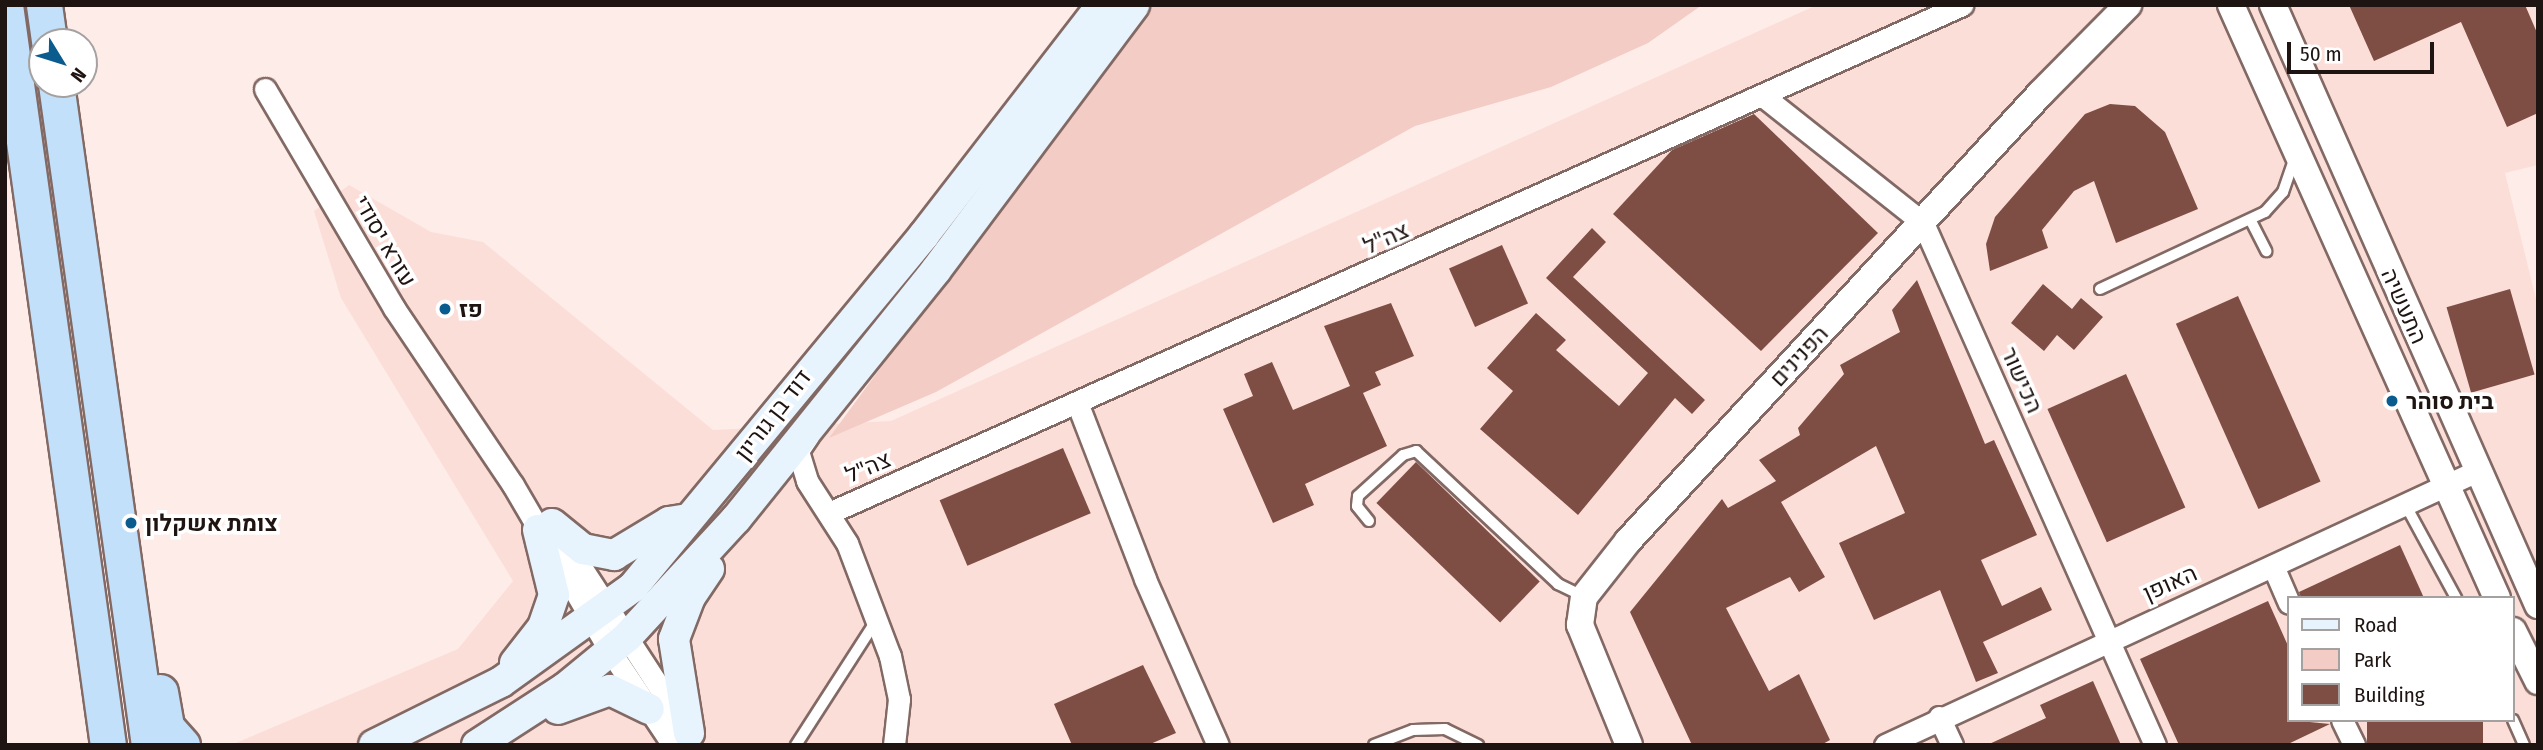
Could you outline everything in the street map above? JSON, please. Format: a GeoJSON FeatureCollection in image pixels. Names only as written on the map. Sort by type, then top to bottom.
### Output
{"type":"FeatureCollection","features":[{"type":"Feature","properties":{"kind":"highway"},"geometry":{"type":"LineString","coordinates":[[5,5],[108,745]]}},
{"type":"Feature","properties":{"kind":"highway"},"geometry":{"type":"LineString","coordinates":[[44,5],[47,28]]}},
{"type":"Feature","properties":{"kind":"highway"},"geometry":{"type":"LineString","coordinates":[[58,98],[137,641],[149,745]]}},
{"type":"Feature","properties":{"kind":"highway"},"geometry":{"type":"LineString","coordinates":[[137,641],[156,670],[166,727],[182,745]]}},
{"type":"Feature","properties":{"kind":"main road","name":"דוד בן גוריון"},"geometry":{"type":"LineString","coordinates":[[374,745],[501,682],[633,587],[1014,123],[1102,5]]}},
{"type":"Feature","properties":{"kind":"main road","name":"דוד בן גוריון"},"geometry":{"type":"LineString","coordinates":[[488,739],[618,644],[736,519],[817,421],[1067,101],[1135,5]]}},
{"type":"Feature","properties":{"kind":"main road"},"geometry":{"type":"LineString","coordinates":[[545,527],[583,549],[614,555],[669,522],[692,518]]}},
{"type":"Feature","properties":{"kind":"main road"},"geometry":{"type":"LineString","coordinates":[[686,741],[674,639],[690,597],[736,519]]}},
{"type":"Feature","properties":{"kind":"main road"},"geometry":{"type":"LineString","coordinates":[[501,682],[550,614],[554,595],[545,527]]}},
{"type":"Feature","properties":{"kind":"main road"},"geometry":{"type":"LineString","coordinates":[[488,739],[531,725],[591,693],[610,690],[649,709]]}},
{"type":"Feature","properties":{"kind":"street","name":"צה\"ל"},"geometry":{"type":"LineString","coordinates":[[829,513],[1078,405],[1962,5]]}},
{"type":"Feature","properties":{"kind":"street","name":"הפנינים"},"geometry":{"type":"LineString","coordinates":[[1584,597],[1628,541],[2128,5]]}},
{"type":"Feature","properties":{"kind":"street","name":"התעשיה"},"geometry":{"type":"LineString","coordinates":[[2231,5],[2444,487],[2496,596]]}},
{"type":"Feature","properties":{"kind":"street","name":"התעשיה"},"geometry":{"type":"LineString","coordinates":[[2273,5],[2538,605]]}},
{"type":"Feature","properties":{"kind":"street","name":"עזרא יסודי"},"geometry":{"type":"LineString","coordinates":[[265,89],[394,308],[513,485],[545,527],[600,613],[649,709],[686,741]]}},
{"type":"Feature","properties":{"kind":"street","name":"הכישור"},"geometry":{"type":"LineString","coordinates":[[1763,96],[1923,223],[2155,745]]}},
{"type":"Feature","properties":{"kind":"street"},"geometry":{"type":"LineString","coordinates":[[1078,405],[1145,579],[1218,745]]}},
{"type":"Feature","properties":{"kind":"street"},"geometry":{"type":"LineString","coordinates":[[817,421],[798,451],[807,481],[847,543],[874,624],[890,656],[899,699],[894,745]]}},
{"type":"Feature","properties":{"kind":"street","name":"האופן"},"geometry":{"type":"LineString","coordinates":[[1885,745],[1939,717],[2477,471]]}},
{"type":"Feature","properties":{"kind":"street"},"geometry":{"type":"LineString","coordinates":[[2273,566],[2288,601]]}},
{"type":"Feature","properties":{"kind":"street"},"geometry":{"type":"LineString","coordinates":[[1584,597],[1580,625],[1629,745]]}},
{"type":"Feature","properties":{"kind":"street"},"geometry":{"type":"LineString","coordinates":[[2515,635],[2538,681]]}},
{"type":"Feature","properties":{"kind":"street","name":"עזרא יסודי"},"geometry":{"type":"LineString","coordinates":[[618,644],[686,741]]}},
{"type":"Feature","properties":{"kind":"street"},"geometry":{"type":"LineString","coordinates":[[1939,717],[1952,745]]}},
{"type":"Feature","properties":{"kind":"lane"},"geometry":{"type":"LineString","coordinates":[[2100,289],[2251,221],[2283,192],[2297,155]]}},
{"type":"Feature","properties":{"kind":"lane"},"geometry":{"type":"LineString","coordinates":[[2251,221],[2266,251]]}},
{"type":"Feature","properties":{"kind":"lane"},"geometry":{"type":"LineString","coordinates":[[1368,521],[1357,506],[1358,496],[1403,456],[1416,451],[1558,584],[1584,597]]}},
{"type":"Feature","properties":{"kind":"lane"},"geometry":{"type":"LineString","coordinates":[[2405,504],[2455,596]]}},
{"type":"Feature","properties":{"kind":"lane"},"geometry":{"type":"LineString","coordinates":[[796,745],[874,624]]}},
{"type":"Feature","properties":{"kind":"lane"},"geometry":{"type":"LineString","coordinates":[[2514,722],[2524,745]]}},
{"type":"Feature","properties":{"kind":"lane"},"geometry":{"type":"LineString","coordinates":[[1374,745],[1413,730],[1445,729],[1478,745]]}},
{"type":"Feature","properties":{"kind":"shaded area"},"geometry":{"type":"Polygon","coordinates":[[[1817,5],[2538,5],[2538,165],[2505,173],[2538,307],[2538,745],[231,745],[458,649],[513,581],[341,298],[314,211],[349,185],[431,232],[483,242],[713,430],[891,421],[1817,5]]]}},
{"type":"Feature","properties":{"kind":"green space"},"geometry":{"type":"Polygon","coordinates":[[[1147,5],[1702,5],[1648,43],[1551,87],[1415,126],[936,392],[829,438],[1147,5]]]}},
{"type":"Feature","properties":{"kind":"building"},"geometry":{"type":"Polygon","coordinates":[[[2349,5],[2525,5],[2538,35],[2538,113],[2507,127],[2461,22],[2374,61],[2349,5]]]}},
{"type":"Feature","properties":{"kind":"building"},"geometry":{"type":"Polygon","coordinates":[[[2110,104],[2135,106],[2165,132],[2198,209],[2116,243],[2094,181],[2074,191],[2042,230],[2048,248],[1990,271],[1986,244],[1995,217],[2085,114],[2110,104]]]}},
{"type":"Feature","properties":{"kind":"building"},"geometry":{"type":"Polygon","coordinates":[[[1754,114],[1878,233],[1761,351],[1613,214],[1672,150],[1754,114]]]}},
{"type":"Feature","properties":{"kind":"building"},"geometry":{"type":"Polygon","coordinates":[[[1592,228],[1606,242],[1573,277],[1705,400],[1692,414],[1675,398],[1578,515],[1480,429],[1513,391],[1487,368],[1536,313],[1566,340],[1556,350],[1619,406],[1648,373],[1546,278],[1592,228]]]}},
{"type":"Feature","properties":{"kind":"building"},"geometry":{"type":"Polygon","coordinates":[[[1502,245],[1528,303],[1475,327],[1449,269],[1502,245]]]}},
{"type":"Feature","properties":{"kind":"building"},"geometry":{"type":"Polygon","coordinates":[[[1917,280],[1985,444],[1994,440],[2037,535],[1981,560],[2002,606],[2041,587],[2052,610],[1983,642],[1998,673],[1976,682],[1940,590],[1874,620],[1839,543],[1905,513],[1876,446],[1781,502],[1825,577],[1799,592],[1790,577],[1726,608],[1769,691],[1799,674],[1830,740],[1821,745],[1692,745],[1630,612],[1722,499],[1728,508],[1776,481],[1759,460],[1800,435],[1798,428],[1844,374],[1840,365],[1900,332],[1892,310],[1917,280]]]}},
{"type":"Feature","properties":{"kind":"building"},"geometry":{"type":"Polygon","coordinates":[[[2043,284],[2072,309],[2081,298],[2103,317],[2074,350],[2057,335],[2044,351],[2011,323],[2043,284]]]}},
{"type":"Feature","properties":{"kind":"building"},"geometry":{"type":"Polygon","coordinates":[[[2510,289],[2535,375],[2471,393],[2447,307],[2510,289]]]}},
{"type":"Feature","properties":{"kind":"building"},"geometry":{"type":"Polygon","coordinates":[[[2238,296],[2321,481],[2258,509],[2176,324],[2238,296]]]}},
{"type":"Feature","properties":{"kind":"building"},"geometry":{"type":"Polygon","coordinates":[[[1391,303],[1414,356],[1375,372],[1381,385],[1363,393],[1387,446],[1305,484],[1314,505],[1273,523],[1223,409],[1253,396],[1244,374],[1272,362],[1293,410],[1350,386],[1324,326],[1391,303]]]}},
{"type":"Feature","properties":{"kind":"building"},"geometry":{"type":"Polygon","coordinates":[[[2126,374],[2185,507],[2107,542],[2047,409],[2126,374]]]}},
{"type":"Feature","properties":{"kind":"building"},"geometry":{"type":"Polygon","coordinates":[[[1063,448],[1091,513],[967,566],[940,500],[1063,448]]]}},
{"type":"Feature","properties":{"kind":"building"},"geometry":{"type":"Polygon","coordinates":[[[1416,462],[1540,581],[1500,622],[1376,503],[1416,462]]]}},
{"type":"Feature","properties":{"kind":"building"},"geometry":{"type":"Polygon","coordinates":[[[2400,545],[2423,596],[2300,596],[2299,592],[2400,545]]]}},
{"type":"Feature","properties":{"kind":"building"},"geometry":{"type":"Polygon","coordinates":[[[2268,601],[2288,646],[2288,722],[2330,724],[2286,745],[2179,745],[2140,659],[2268,601]]]}},
{"type":"Feature","properties":{"kind":"building"},"geometry":{"type":"Polygon","coordinates":[[[1143,665],[1176,733],[1148,745],[1072,745],[1054,704],[1143,665]]]}},
{"type":"Feature","properties":{"kind":"building"},"geometry":{"type":"Polygon","coordinates":[[[2093,681],[2121,745],[1987,745],[2046,718],[2040,705],[2093,681]]]}},
{"type":"Feature","properties":{"kind":"building"},"geometry":{"type":"Polygon","coordinates":[[[2367,722],[2483,722],[2483,745],[2367,745],[2367,722]]]}},
{"type":"Feature","properties":{"kind":"place","name":"פז"},"geometry":{"type":"Point","coordinates":[445,309]}},
{"type":"Feature","properties":{"kind":"place","name":"בית סוהר"},"geometry":{"type":"Point","coordinates":[2392,401]}},
{"type":"Feature","properties":{"kind":"place","name":"צומת אשקלון"},"geometry":{"type":"Point","coordinates":[131,523]}}]}
